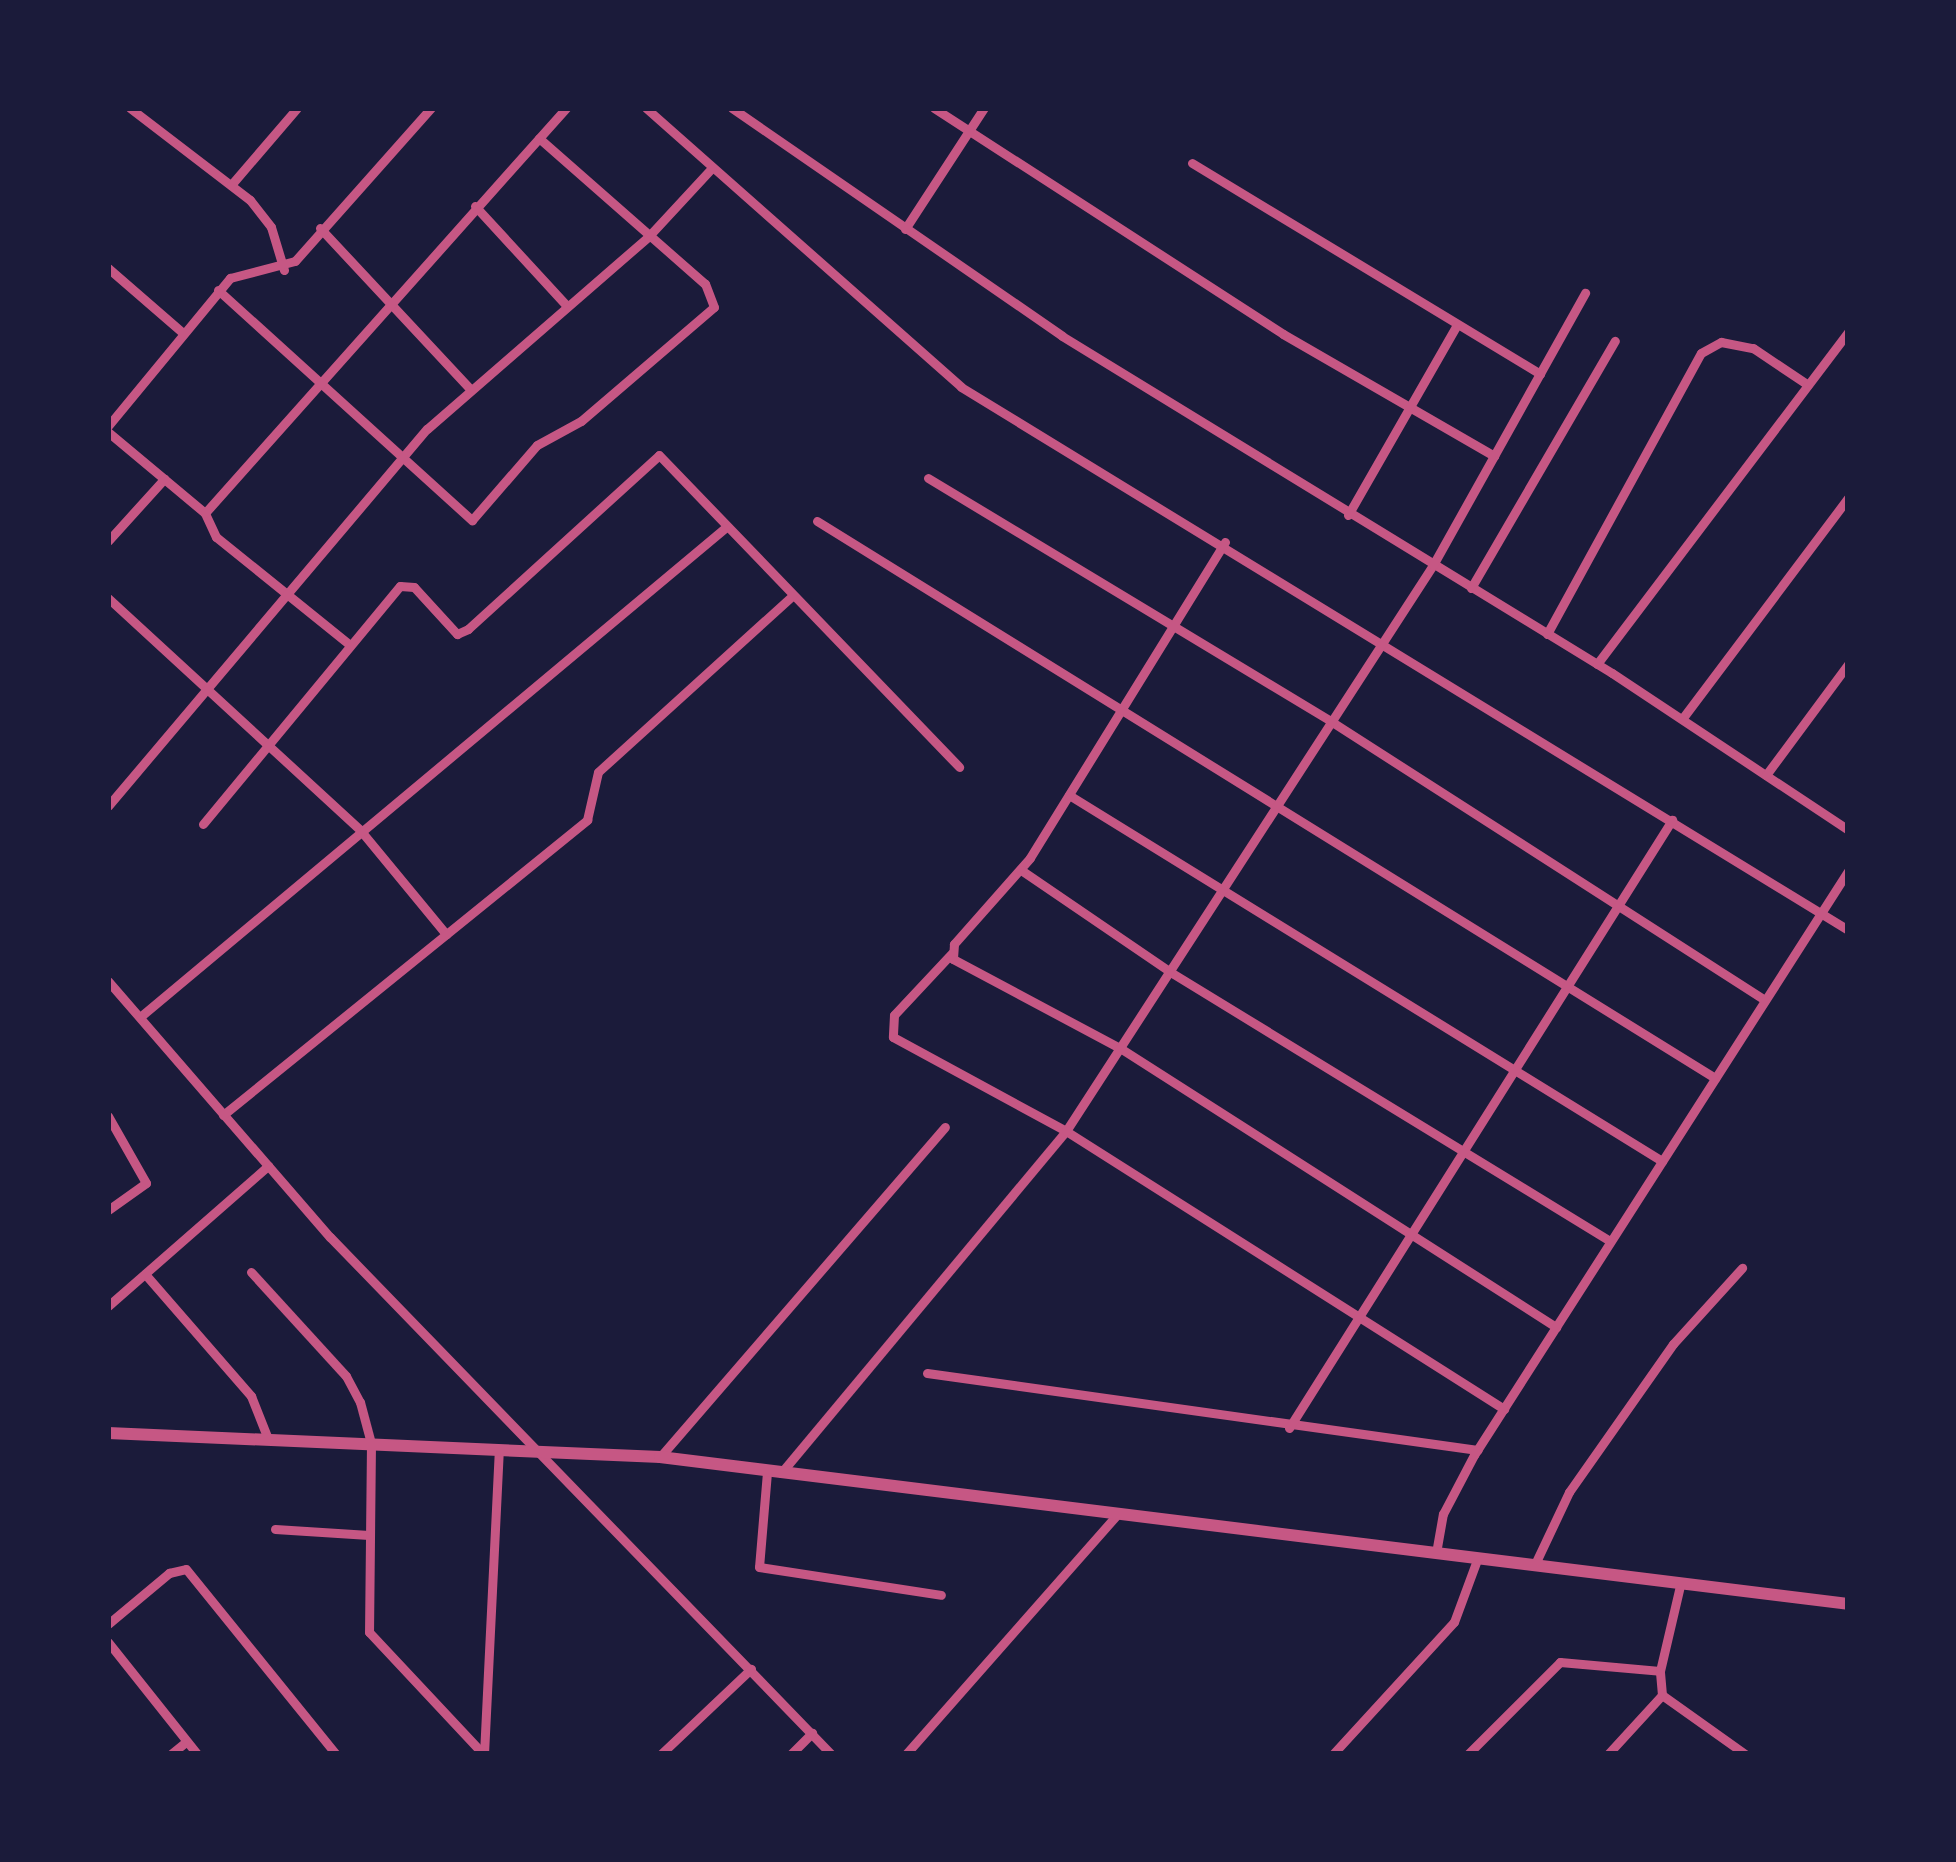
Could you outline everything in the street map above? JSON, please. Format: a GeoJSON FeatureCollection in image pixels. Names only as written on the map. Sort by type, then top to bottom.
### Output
{"type":"FeatureCollection","features":[{"type":"Feature","properties":{"kind":"street"},"geometry":{"type":"LineString","coordinates":[[130,108],[231,185],[271,227],[284,270]]}},
{"type":"Feature","properties":{"kind":"street"},"geometry":{"type":"LineString","coordinates":[[231,185],[297,108]]}},
{"type":"Feature","properties":{"kind":"street"},"geometry":{"type":"LineString","coordinates":[[350,645],[217,537],[205,513],[108,430],[218,290],[242,271],[284,270],[430,108]]}},
{"type":"Feature","properties":{"kind":"street"},"geometry":{"type":"LineString","coordinates":[[205,513],[319,378],[566,108]]}},
{"type":"Feature","properties":{"kind":"street"},"geometry":{"type":"LineString","coordinates":[[646,108],[930,366],[1382,638],[1848,930]]}},
{"type":"Feature","properties":{"kind":"street"},"geometry":{"type":"LineString","coordinates":[[732,108],[905,229],[1348,515],[1597,664],[1848,829]]}},
{"type":"Feature","properties":{"kind":"street"},"geometry":{"type":"LineString","coordinates":[[934,108],[1494,456]]}},
{"type":"Feature","properties":{"kind":"street"},"geometry":{"type":"LineString","coordinates":[[905,229],[984,108]]}},
{"type":"Feature","properties":{"kind":"street"},"geometry":{"type":"LineString","coordinates":[[218,290],[472,520],[537,445],[581,421],[710,317],[705,284],[538,137]]}},
{"type":"Feature","properties":{"kind":"street"},"geometry":{"type":"LineString","coordinates":[[1192,163],[1540,374]]}},
{"type":"Feature","properties":{"kind":"street"},"geometry":{"type":"LineString","coordinates":[[108,806],[293,595],[401,459],[469,388],[648,237],[712,168]]}},
{"type":"Feature","properties":{"kind":"street"},"geometry":{"type":"LineString","coordinates":[[475,206],[566,305]]}},
{"type":"Feature","properties":{"kind":"street"},"geometry":{"type":"LineString","coordinates":[[320,228],[386,305],[469,388]]}},
{"type":"Feature","properties":{"kind":"street"},"geometry":{"type":"LineString","coordinates":[[108,268],[183,333]]}},
{"type":"Feature","properties":{"kind":"street"},"geometry":{"type":"LineString","coordinates":[[941,1595],[759,1567],[774,1472],[1066,1131],[1225,890],[1275,802],[1433,566],[1585,293]]}},
{"type":"Feature","properties":{"kind":"street"},"geometry":{"type":"LineString","coordinates":[[1348,515],[1457,325]]}},
{"type":"Feature","properties":{"kind":"street"},"geometry":{"type":"LineString","coordinates":[[1597,664],[1848,332]]}},
{"type":"Feature","properties":{"kind":"street"},"geometry":{"type":"LineString","coordinates":[[1471,588],[1615,341]]}},
{"type":"Feature","properties":{"kind":"street"},"geometry":{"type":"LineString","coordinates":[[1546,634],[1701,352],[1721,342],[1753,348],[1808,385]]}},
{"type":"Feature","properties":{"kind":"street"},"geometry":{"type":"LineString","coordinates":[[203,824],[400,586],[414,587],[457,634],[468,629],[659,455],[959,767]]}},
{"type":"Feature","properties":{"kind":"street"},"geometry":{"type":"LineString","coordinates":[[928,478],[1329,720],[1765,1000]]}},
{"type":"Feature","properties":{"kind":"street"},"geometry":{"type":"LineString","coordinates":[[108,542],[164,479]]}},
{"type":"Feature","properties":{"kind":"street"},"geometry":{"type":"LineString","coordinates":[[1682,719],[1848,498]]}},
{"type":"Feature","properties":{"kind":"street"},"geometry":{"type":"LineString","coordinates":[[817,521],[1121,705],[1715,1078]]}},
{"type":"Feature","properties":{"kind":"street"},"geometry":{"type":"LineString","coordinates":[[140,1017],[725,528]]}},
{"type":"Feature","properties":{"kind":"street"},"geometry":{"type":"LineString","coordinates":[[1225,542],[1021,870],[894,1015],[889,1033],[1066,1131],[1504,1409]]}},
{"type":"Feature","properties":{"kind":"street"},"geometry":{"type":"LineString","coordinates":[[223,1115],[587,820],[598,772],[792,596]]}},
{"type":"Feature","properties":{"kind":"street"},"geometry":{"type":"LineString","coordinates":[[108,598],[213,688],[361,832],[446,934]]}},
{"type":"Feature","properties":{"kind":"street"},"geometry":{"type":"LineString","coordinates":[[1766,775],[1848,664]]}},
{"type":"Feature","properties":{"kind":"street"},"geometry":{"type":"LineString","coordinates":[[1070,795],[1662,1161]]}},
{"type":"Feature","properties":{"kind":"street"},"geometry":{"type":"LineString","coordinates":[[1289,1428],[1460,1149],[1570,989],[1672,820]]}},
{"type":"Feature","properties":{"kind":"street"},"geometry":{"type":"LineString","coordinates":[[1021,870],[1172,973],[1610,1241]]}},
{"type":"Feature","properties":{"kind":"street"},"geometry":{"type":"LineString","coordinates":[[1436,1552],[1443,1514],[1478,1450],[1848,871]]}},
{"type":"Feature","properties":{"kind":"street"},"geometry":{"type":"LineString","coordinates":[[952,953],[966,970],[1120,1048],[1556,1327]]}},
{"type":"Feature","properties":{"kind":"street"},"geometry":{"type":"LineString","coordinates":[[108,981],[268,1166],[831,1754]]}},
{"type":"Feature","properties":{"kind":"street"},"geometry":{"type":"LineString","coordinates":[[108,1116],[146,1183],[108,1210]]}},
{"type":"Feature","properties":{"kind":"street"},"geometry":{"type":"LineString","coordinates":[[660,1457],[945,1127]]}},
{"type":"Feature","properties":{"kind":"street"},"geometry":{"type":"LineString","coordinates":[[108,1306],[268,1166]]}},
{"type":"Feature","properties":{"kind":"street"},"geometry":{"type":"LineString","coordinates":[[1534,1564],[1569,1492],[1672,1344],[1742,1268]]}},
{"type":"Feature","properties":{"kind":"street"},"geometry":{"type":"LineString","coordinates":[[251,1271],[346,1376],[371,1443],[369,1632],[483,1754]]}},
{"type":"Feature","properties":{"kind":"street"},"geometry":{"type":"LineString","coordinates":[[145,1274],[251,1396],[268,1439]]}},
{"type":"Feature","properties":{"kind":"street"},"geometry":{"type":"LineString","coordinates":[[927,1373],[1289,1428],[1478,1450]]}},
{"type":"Feature","properties":{"kind":"street"},"geometry":{"type":"LineString","coordinates":[[108,1433],[660,1457],[1848,1604]]}},
{"type":"Feature","properties":{"kind":"street"},"geometry":{"type":"LineString","coordinates":[[483,1754],[499,1449]]}},
{"type":"Feature","properties":{"kind":"street"},"geometry":{"type":"LineString","coordinates":[[906,1754],[1117,1516]]}},
{"type":"Feature","properties":{"kind":"street"},"geometry":{"type":"LineString","coordinates":[[275,1529],[369,1535]]}},
{"type":"Feature","properties":{"kind":"street"},"geometry":{"type":"LineString","coordinates":[[1333,1754],[1444,1635],[1478,1557]]}},
{"type":"Feature","properties":{"kind":"street"},"geometry":{"type":"LineString","coordinates":[[108,1624],[170,1573],[186,1569],[336,1754]]}},
{"type":"Feature","properties":{"kind":"street"},"geometry":{"type":"LineString","coordinates":[[1608,1754],[1662,1695],[1660,1671],[1680,1586]]}},
{"type":"Feature","properties":{"kind":"street"},"geometry":{"type":"LineString","coordinates":[[108,1642],[196,1754]]}},
{"type":"Feature","properties":{"kind":"street"},"geometry":{"type":"LineString","coordinates":[[1468,1754],[1560,1662],[1660,1671]]}},
{"type":"Feature","properties":{"kind":"street"},"geometry":{"type":"LineString","coordinates":[[662,1754],[752,1669]]}},
{"type":"Feature","properties":{"kind":"street"},"geometry":{"type":"LineString","coordinates":[[1662,1695],[1745,1754]]}},
{"type":"Feature","properties":{"kind":"street"},"geometry":{"type":"LineString","coordinates":[[791,1754],[812,1732]]}},
{"type":"Feature","properties":{"kind":"street"},"geometry":{"type":"LineString","coordinates":[[171,1754],[186,1742]]}}]}
